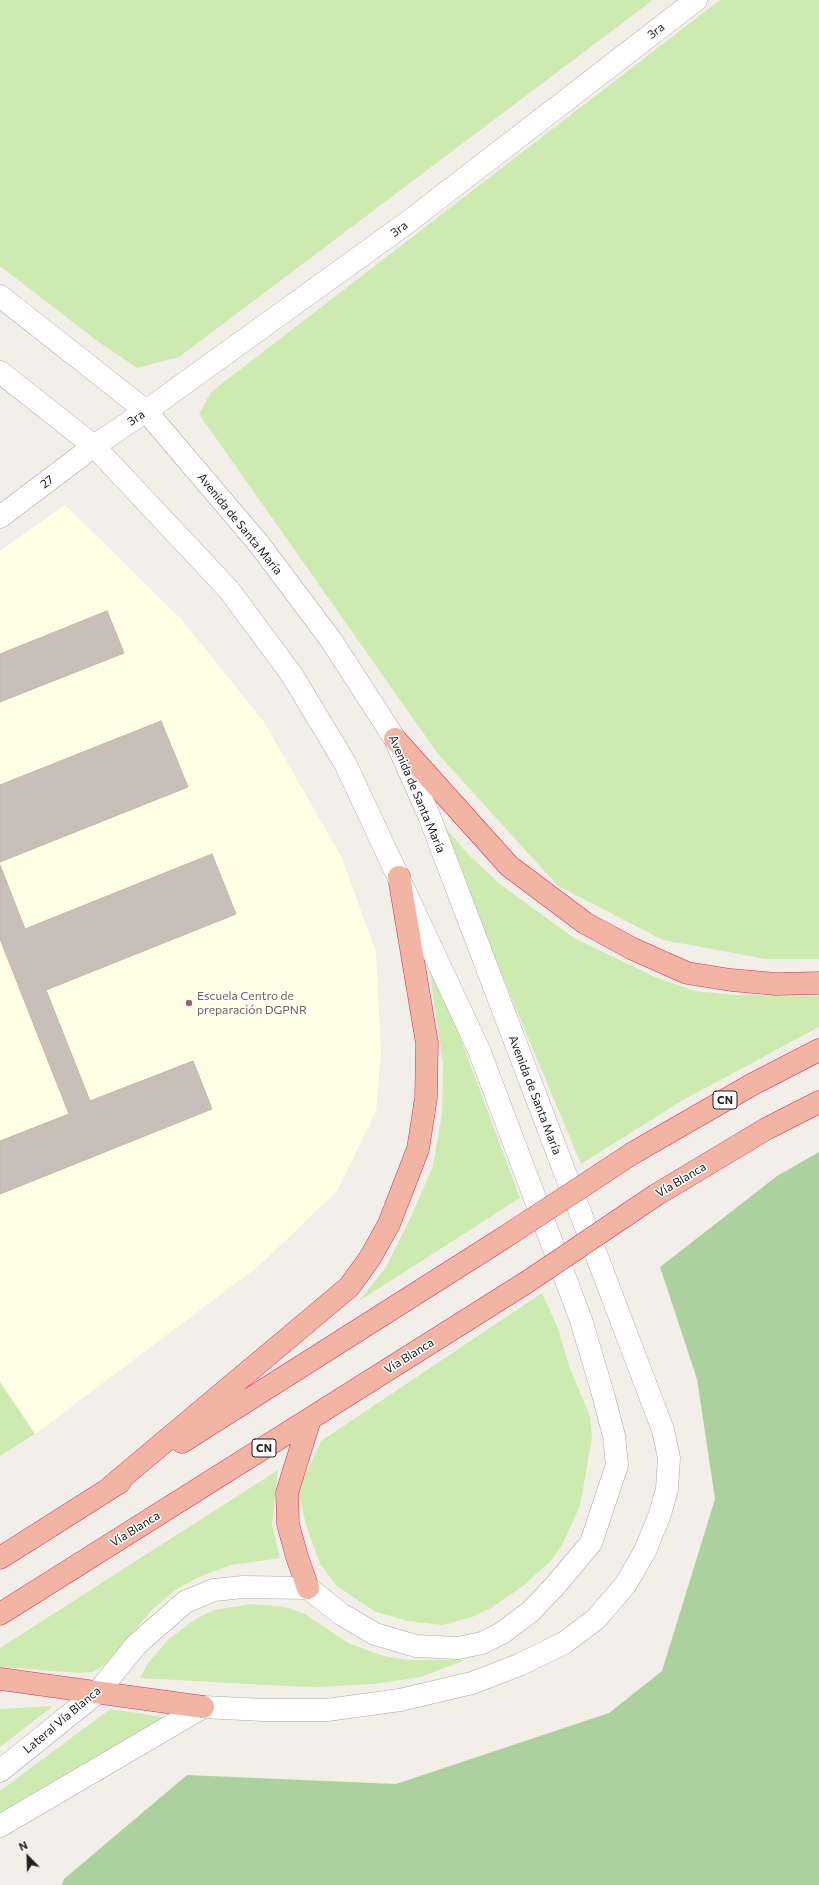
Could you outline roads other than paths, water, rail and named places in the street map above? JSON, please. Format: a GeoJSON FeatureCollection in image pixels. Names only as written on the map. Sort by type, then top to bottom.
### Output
{"type":"FeatureCollection","features":[{"type":"Feature","properties":{"kind":"highway"},"geometry":{"type":"LineString","coordinates":[[395,739],[509,866],[585,923],[633,949],[687,973],[731,980],[776,984],[819,983]]}},
{"type":"Feature","properties":{"kind":"highway"},"geometry":{"type":"LineString","coordinates":[[107,1490],[349,1287],[370,1258],[389,1224],[418,1149],[426,1098],[428,1043],[399,877]]}},
{"type":"Feature","properties":{"kind":"highway","name":"CN"},"geometry":{"type":"LineString","coordinates":[[0,1558],[506,1237],[633,1153],[753,1084],[819,1050]]}},
{"type":"Feature","properties":{"kind":"highway","name":"Vía Blanca"},"geometry":{"type":"LineString","coordinates":[[0,1614],[527,1282],[656,1195],[766,1130],[819,1102]]}},
{"type":"Feature","properties":{"kind":"highway"},"geometry":{"type":"LineString","coordinates":[[308,1588],[297,1557],[288,1524],[287,1493],[310,1419]]}},
{"type":"Feature","properties":{"kind":"highway"},"geometry":{"type":"LineString","coordinates":[[0,1679],[203,1707]]}},
{"type":"Feature","properties":{"kind":"street","name":"3ra"},"geometry":{"type":"LineString","coordinates":[[94,446],[146,411],[408,222],[696,0]]}},
{"type":"Feature","properties":{"kind":"street","name":"Avenida de Santa María"},"geometry":{"type":"LineString","coordinates":[[0,296],[146,411],[259,544],[331,640],[395,739],[431,821],[663,1430],[669,1458],[668,1489],[645,1551],[626,1584],[596,1619],[564,1642],[519,1665],[465,1685],[400,1700],[327,1710],[264,1710],[203,1707]]}},
{"type":"Feature","properties":{"kind":"street"},"geometry":{"type":"LineString","coordinates":[[0,372],[94,446],[229,590],[292,675],[345,764],[479,1050],[581,1320],[614,1436],[618,1466],[591,1544],[530,1612],[502,1634],[482,1643],[458,1648],[416,1646],[375,1634],[341,1614],[308,1588]]}},
{"type":"Feature","properties":{"kind":"street","name":"27"},"geometry":{"type":"LineString","coordinates":[[0,517],[94,446]]}},
{"type":"Feature","properties":{"kind":"street","name":"Lateral Vía Blanca"},"geometry":{"type":"LineString","coordinates":[[0,1771],[98,1692],[136,1645],[185,1602],[214,1590],[243,1587],[308,1588]]}},
{"type":"Feature","properties":{"kind":"street"},"geometry":{"type":"LineString","coordinates":[[0,1826],[203,1707]]}},
{"type":"Feature","properties":{"kind":"place","name":"Escuela Centro de preparación DGPNR"},"geometry":{"type":"Point","coordinates":[189,1003]}}]}
